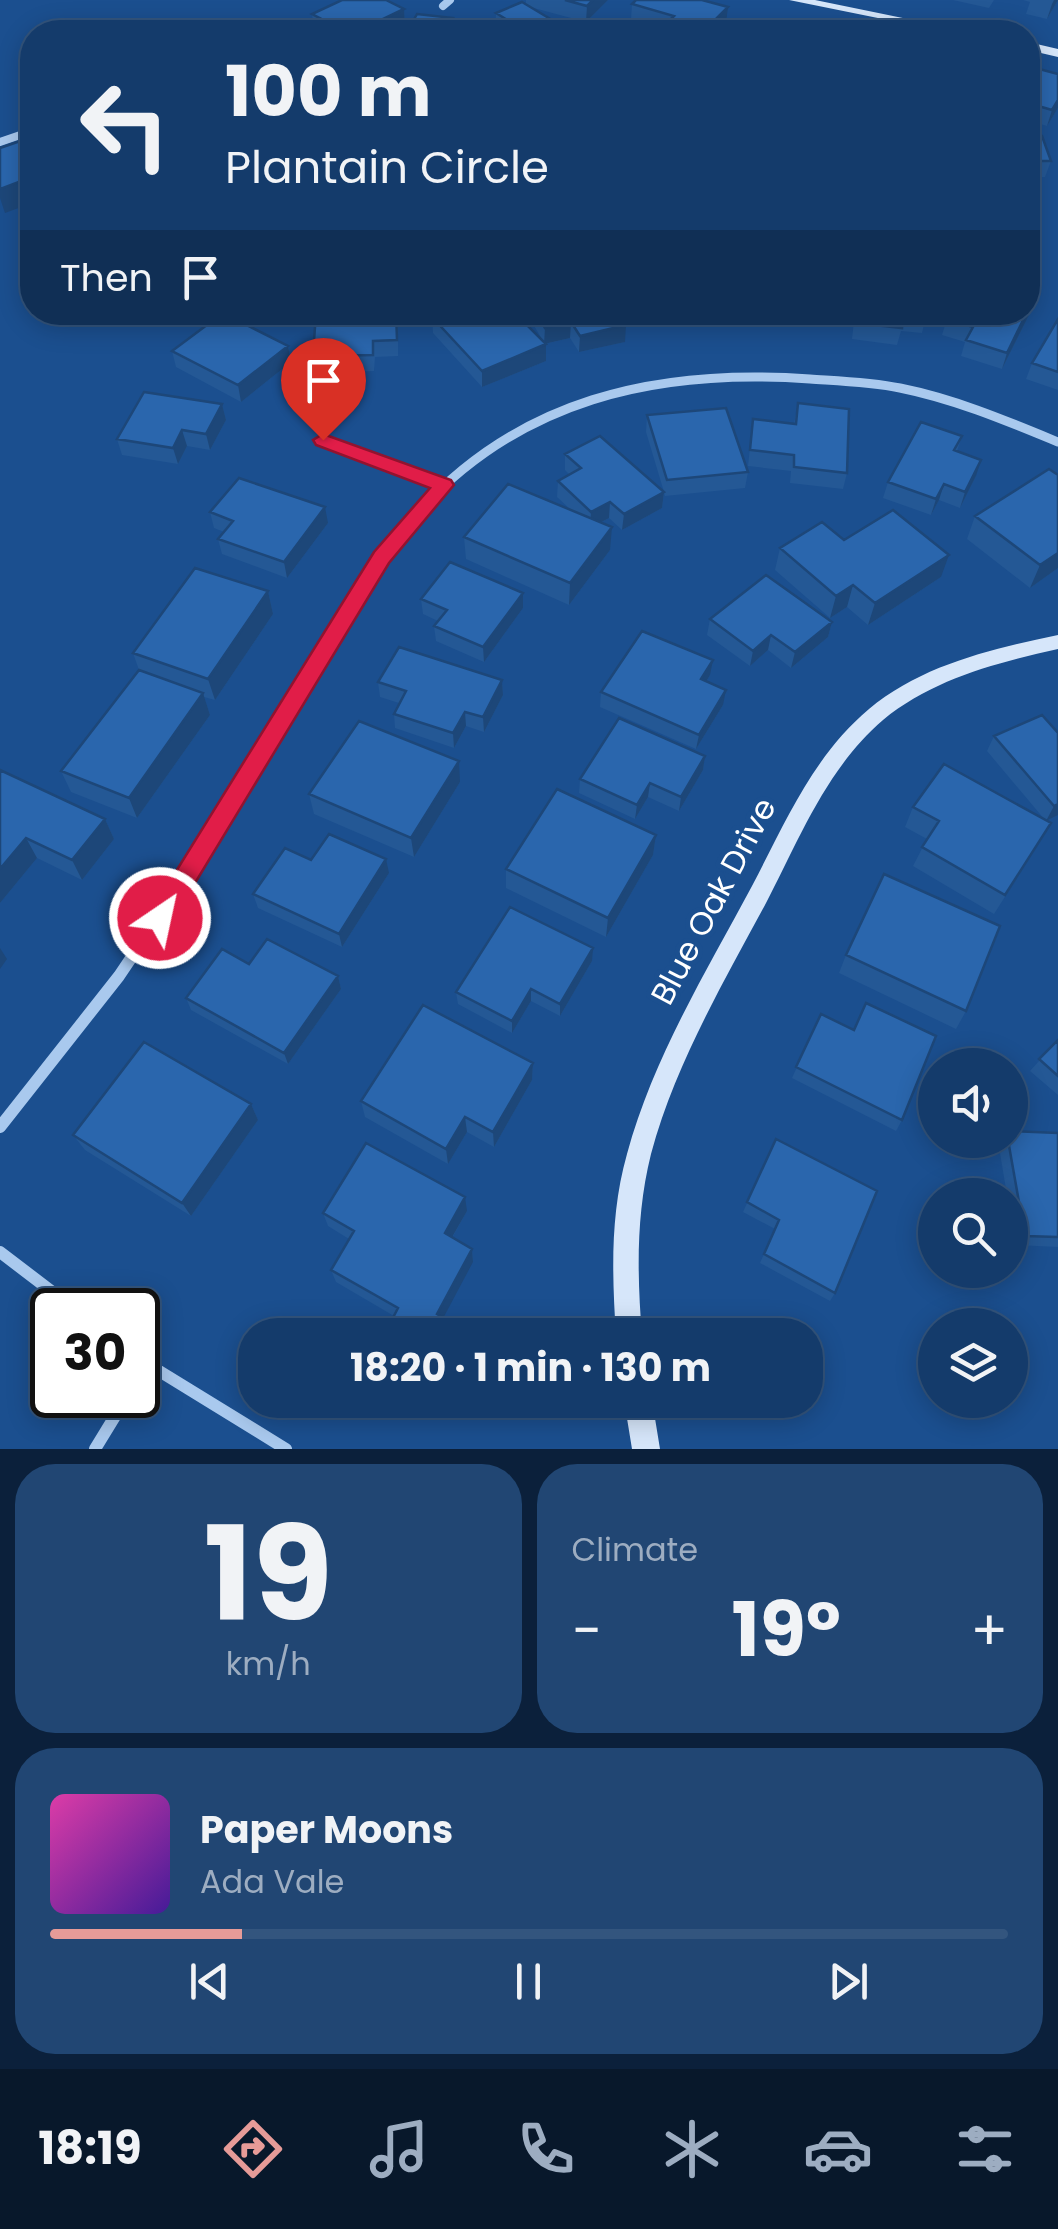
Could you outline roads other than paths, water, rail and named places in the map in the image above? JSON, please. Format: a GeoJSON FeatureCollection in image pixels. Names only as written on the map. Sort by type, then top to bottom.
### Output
{"type":"FeatureCollection","features":[{"type":"Feature","properties":{"kind":"street"},"geometry":{"type":"LineString","coordinates":[[443,6],[450,0]]}},
{"type":"Feature","properties":{"kind":"street"},"geometry":{"type":"LineString","coordinates":[[795,0],[901,20]]}},
{"type":"Feature","properties":{"kind":"street"},"geometry":{"type":"LineString","coordinates":[[0,1127],[104,998],[179,892],[382,558],[444,485],[518,428],[616,391],[676,378],[776,375],[904,388],[979,409],[1058,442]]}},
{"type":"Feature","properties":{"kind":"street"},"geometry":{"type":"LineString","coordinates":[[323,440],[444,485]]}},
{"type":"Feature","properties":{"kind":"street","name":"Blue Oak Drive"},"geometry":{"type":"LineString","coordinates":[[628,1318],[628,1213],[644,1132],[687,1024],[821,774],[851,737],[880,711],[926,683],[975,663],[1058,642]]}},
{"type":"Feature","properties":{"kind":"street"},"geometry":{"type":"LineString","coordinates":[[0,1252],[47,1288]]}},
{"type":"Feature","properties":{"kind":"street"},"geometry":{"type":"LineString","coordinates":[[160,1372],[286,1449]]}},
{"type":"Feature","properties":{"kind":"street"},"geometry":{"type":"LineString","coordinates":[[95,1449],[114,1418]]}},
{"type":"Feature","properties":{"kind":"street"},"geometry":{"type":"LineString","coordinates":[[641,1418],[646,1449]]}}]}
